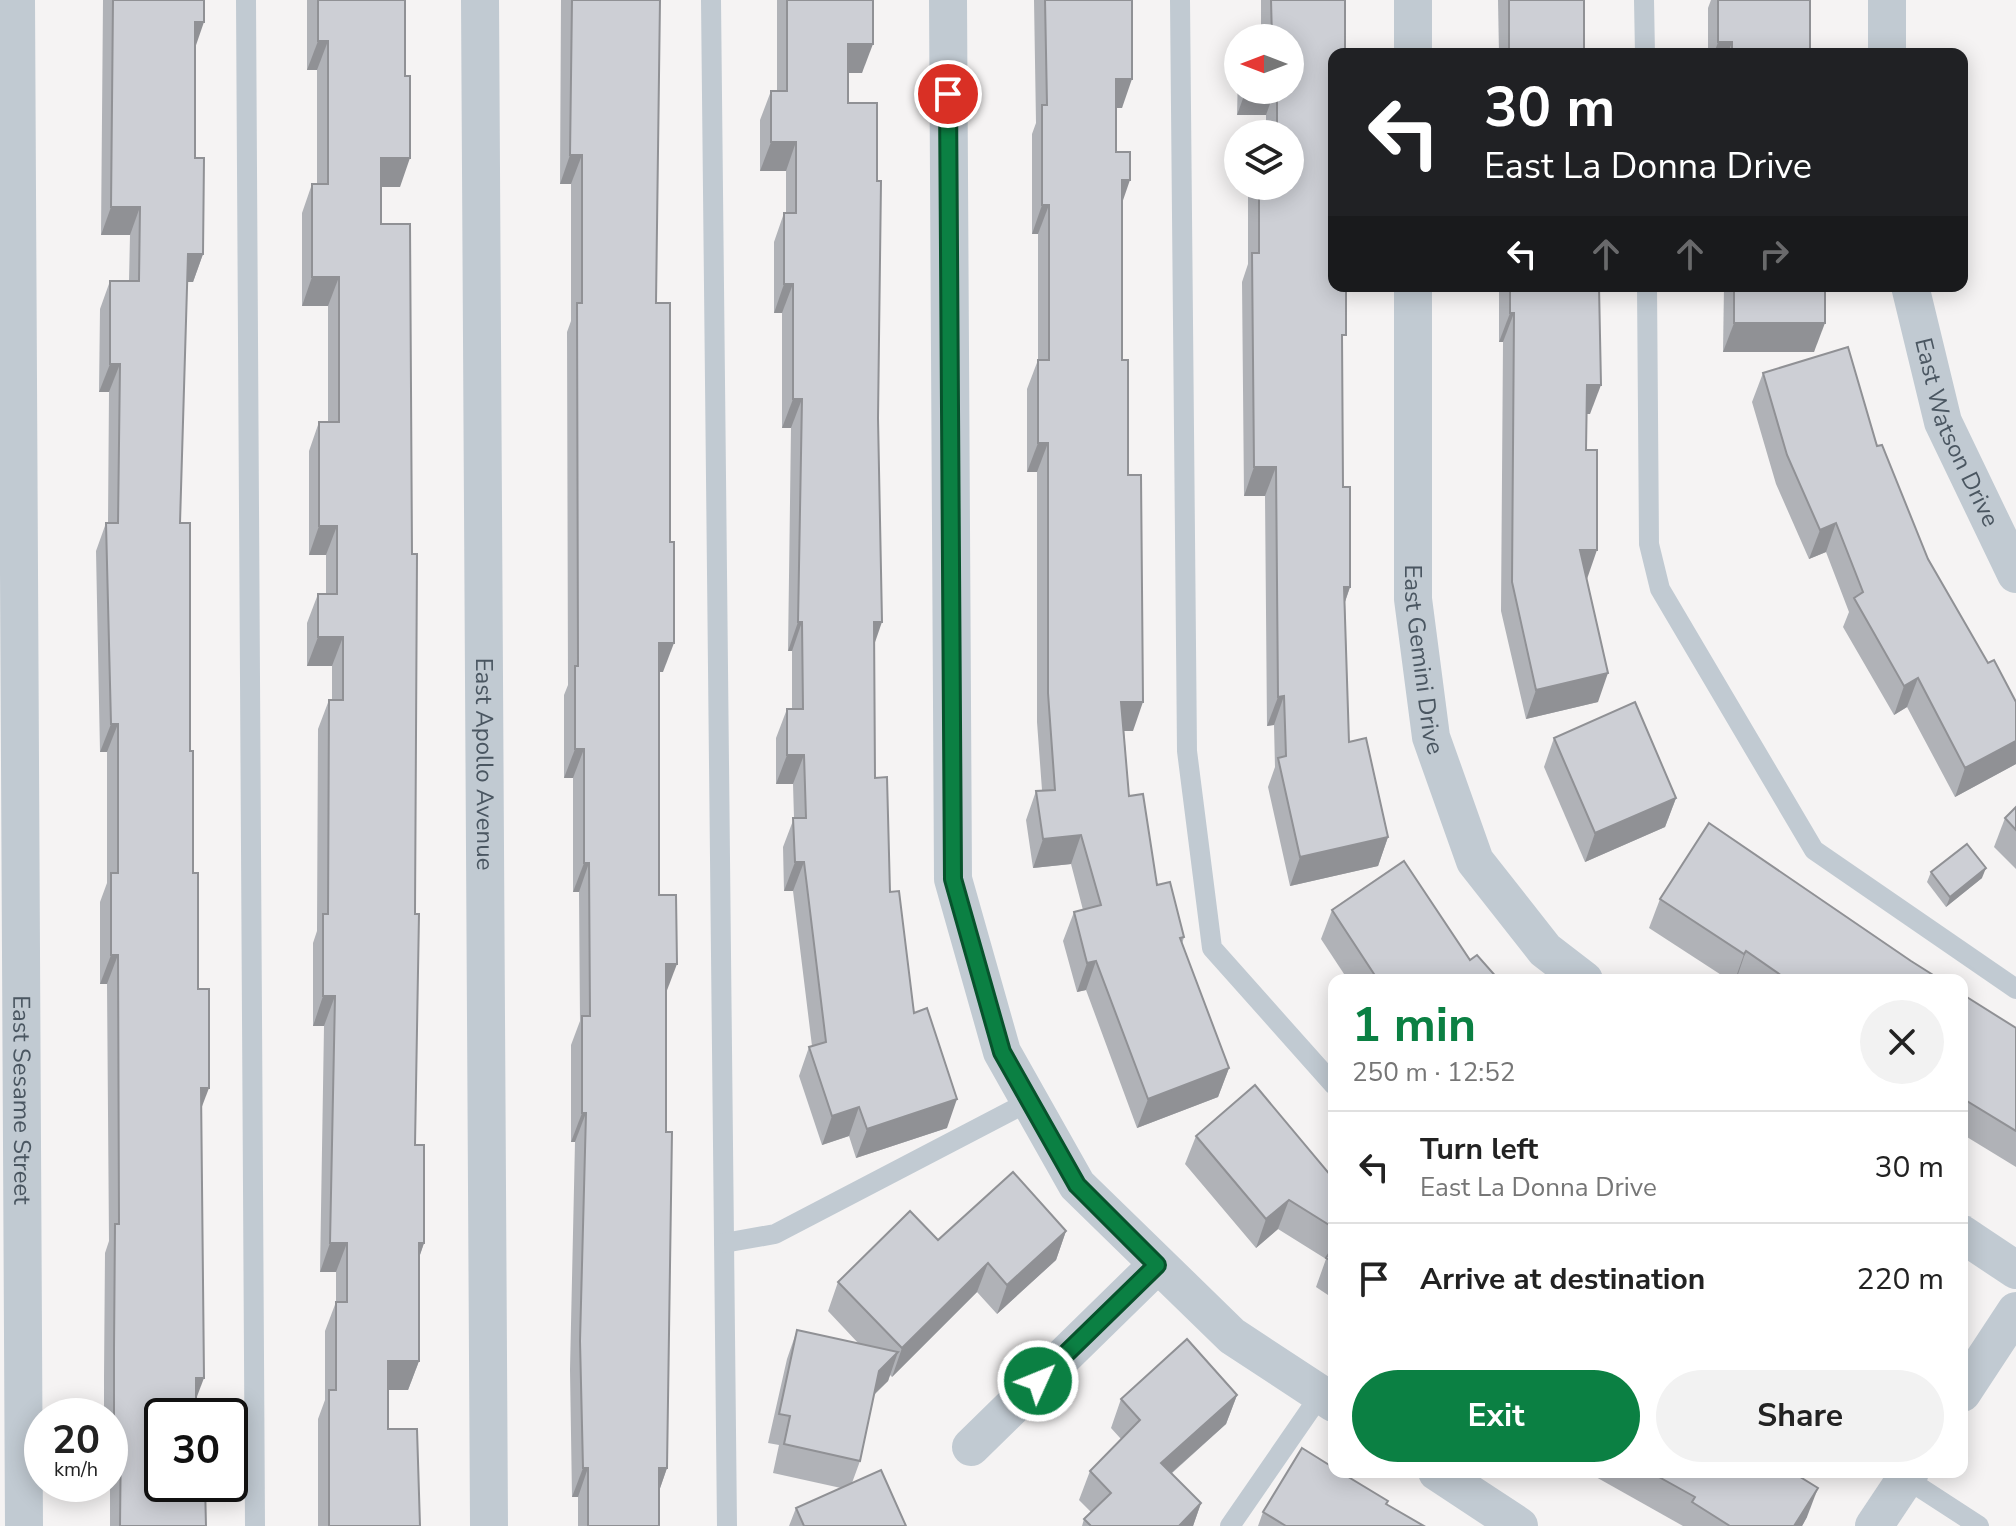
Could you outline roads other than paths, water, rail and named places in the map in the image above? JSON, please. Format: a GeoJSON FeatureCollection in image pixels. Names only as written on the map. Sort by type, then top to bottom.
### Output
{"type":"FeatureCollection","features":[{"type":"Feature","properties":{"kind":"street","name":"East Sesame Street"},"geometry":{"type":"LineString","coordinates":[[16,0],[24,1526]]}},
{"type":"Feature","properties":{"kind":"street","name":"East Apollo Avenue"},"geometry":{"type":"LineString","coordinates":[[480,0],[489,1526]]}},
{"type":"Feature","properties":{"kind":"street"},"geometry":{"type":"LineString","coordinates":[[948,0],[953,879],[1002,1052],[1077,1185],[1232,1336],[1327,1399]]}},
{"type":"Feature","properties":{"kind":"street"},"geometry":{"type":"LineString","coordinates":[[1413,0],[1413,48]]}},
{"type":"Feature","properties":{"kind":"street"},"geometry":{"type":"LineString","coordinates":[[1887,0],[1887,48]]}},
{"type":"Feature","properties":{"kind":"street","name":"East Gemini Drive"},"geometry":{"type":"LineString","coordinates":[[1413,292],[1413,599],[1431,737],[1475,861],[1545,950],[1576,974]]}},
{"type":"Feature","properties":{"kind":"street","name":"East Watson Drive"},"geometry":{"type":"LineString","coordinates":[[1911,292],[1943,422],[2016,574]]}},
{"type":"Feature","properties":{"kind":"street"},"geometry":{"type":"LineString","coordinates":[[1968,1238],[2016,1270]]}},
{"type":"Feature","properties":{"kind":"street"},"geometry":{"type":"LineString","coordinates":[[971,1447],[1157,1265]]}},
{"type":"Feature","properties":{"kind":"street"},"geometry":{"type":"LineString","coordinates":[[1968,1384],[2016,1311]]}},
{"type":"Feature","properties":{"kind":"street"},"geometry":{"type":"LineString","coordinates":[[1446,1478],[1519,1526]]}},
{"type":"Feature","properties":{"kind":"street"},"geometry":{"type":"LineString","coordinates":[[1874,1526],[1902,1478]]}},
{"type":"Feature","properties":{"kind":"lane"},"geometry":{"type":"LineString","coordinates":[[246,0],[255,1526]]}},
{"type":"Feature","properties":{"kind":"lane"},"geometry":{"type":"LineString","coordinates":[[711,0],[727,1526]]}},
{"type":"Feature","properties":{"kind":"lane"},"geometry":{"type":"LineString","coordinates":[[1180,0],[1187,751],[1212,948],[1328,1078]]}},
{"type":"Feature","properties":{"kind":"lane"},"geometry":{"type":"LineString","coordinates":[[1644,0],[1645,48]]}},
{"type":"Feature","properties":{"kind":"lane"},"geometry":{"type":"LineString","coordinates":[[1647,292],[1649,544],[1660,589],[1814,850],[2016,989]]}},
{"type":"Feature","properties":{"kind":"lane"},"geometry":{"type":"LineString","coordinates":[[724,1243],[775,1234],[1030,1101]]}},
{"type":"Feature","properties":{"kind":"lane"},"geometry":{"type":"LineString","coordinates":[[1230,1526],[1327,1399]]}},
{"type":"Feature","properties":{"kind":"lane"},"geometry":{"type":"LineString","coordinates":[[1910,1478],[1979,1526]]}}]}
